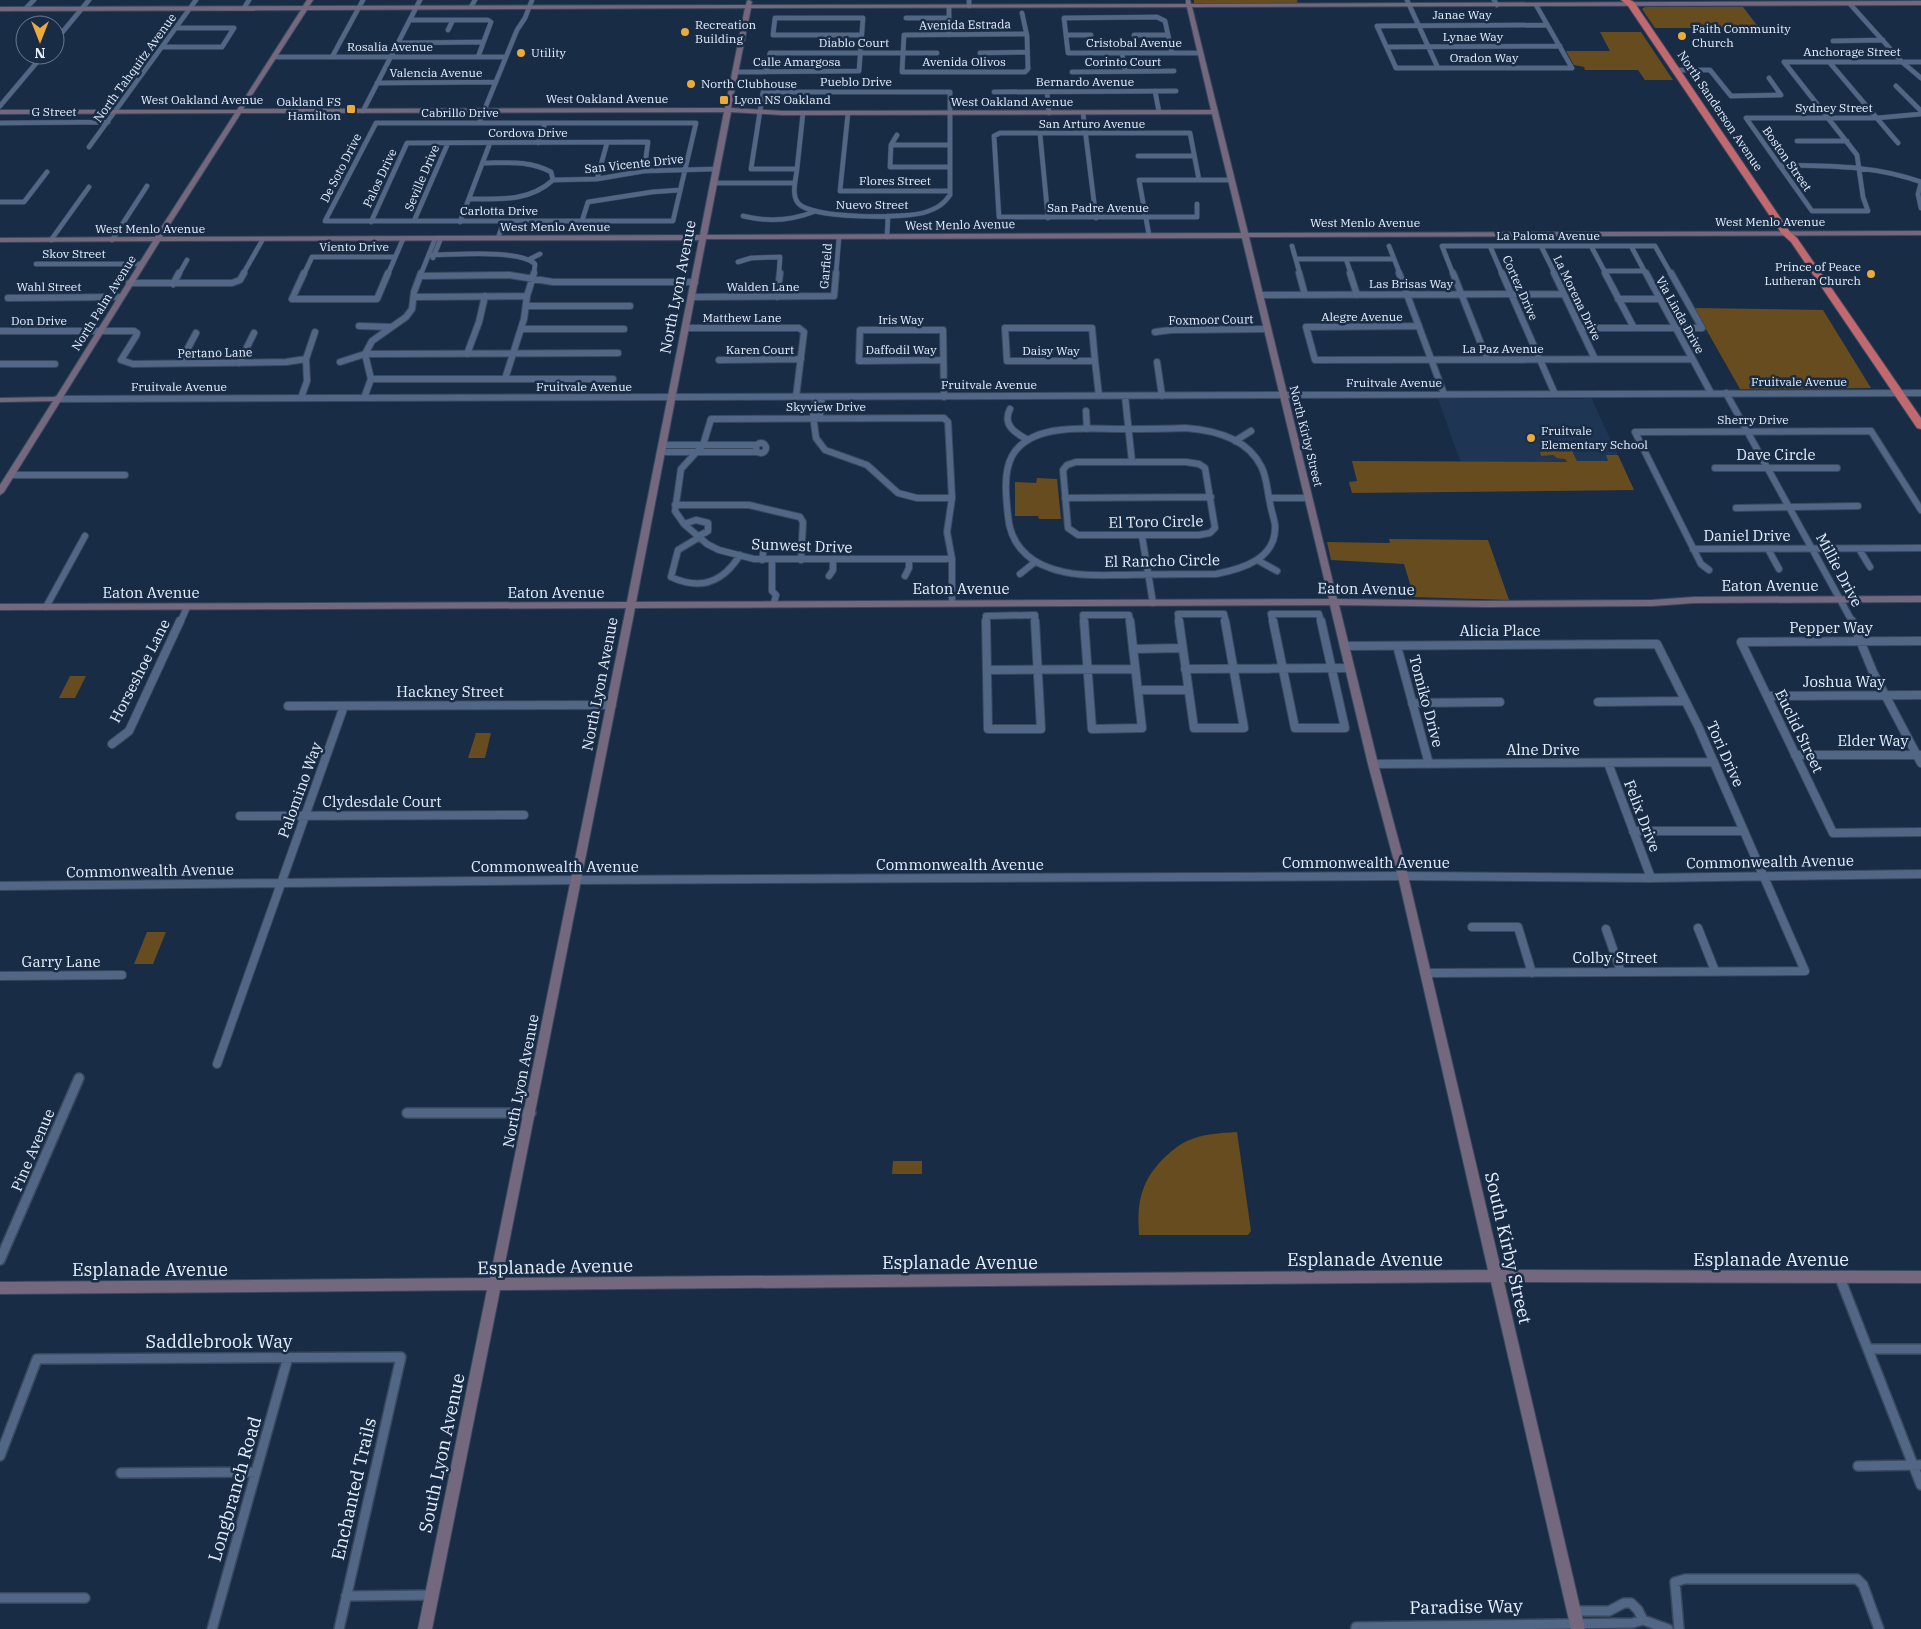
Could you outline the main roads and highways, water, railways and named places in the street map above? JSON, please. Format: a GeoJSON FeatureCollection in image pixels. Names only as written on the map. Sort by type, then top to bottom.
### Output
{"type":"FeatureCollection","features":[{"type":"Feature","properties":{"kind":"highway","name":"North Sanderson Avenue"},"geometry":{"type":"LineString","coordinates":[[1629,2],[1787,234],[1794,239],[1852,325],[1921,439]]}},
{"type":"Feature","properties":{"kind":"highway","name":"North Sanderson Avenue"},"geometry":{"type":"LineString","coordinates":[[1787,234],[1786,239],[1832,307],[1894,393],[1921,426]]}},
{"type":"Feature","properties":{"kind":"highway"},"geometry":{"type":"LineString","coordinates":[[1832,307],[1837,308],[1848,324],[1852,325]]}},
{"type":"Feature","properties":{"kind":"place","name":"Recreation Building"},"geometry":{"type":"Point","coordinates":[685,32]}},
{"type":"Feature","properties":{"kind":"place","name":"Faith Community Church"},"geometry":{"type":"Point","coordinates":[1682,36]}},
{"type":"Feature","properties":{"kind":"place","name":"Utility"},"geometry":{"type":"Point","coordinates":[521,53]}},
{"type":"Feature","properties":{"kind":"place","name":"North Clubhouse"},"geometry":{"type":"Point","coordinates":[691,84]}},
{"type":"Feature","properties":{"kind":"place","name":"Lyon NS Oakland"},"geometry":{"type":"Point","coordinates":[724,100]}},
{"type":"Feature","properties":{"kind":"place","name":"Oakland FS Hamilton"},"geometry":{"type":"Point","coordinates":[351,109]}},
{"type":"Feature","properties":{"kind":"place","name":"Prince of Peace Lutheran Church"},"geometry":{"type":"Point","coordinates":[1871,274]}},
{"type":"Feature","properties":{"kind":"place","name":"Fruitvale Elementary School"},"geometry":{"type":"Point","coordinates":[1531,438]}}]}
